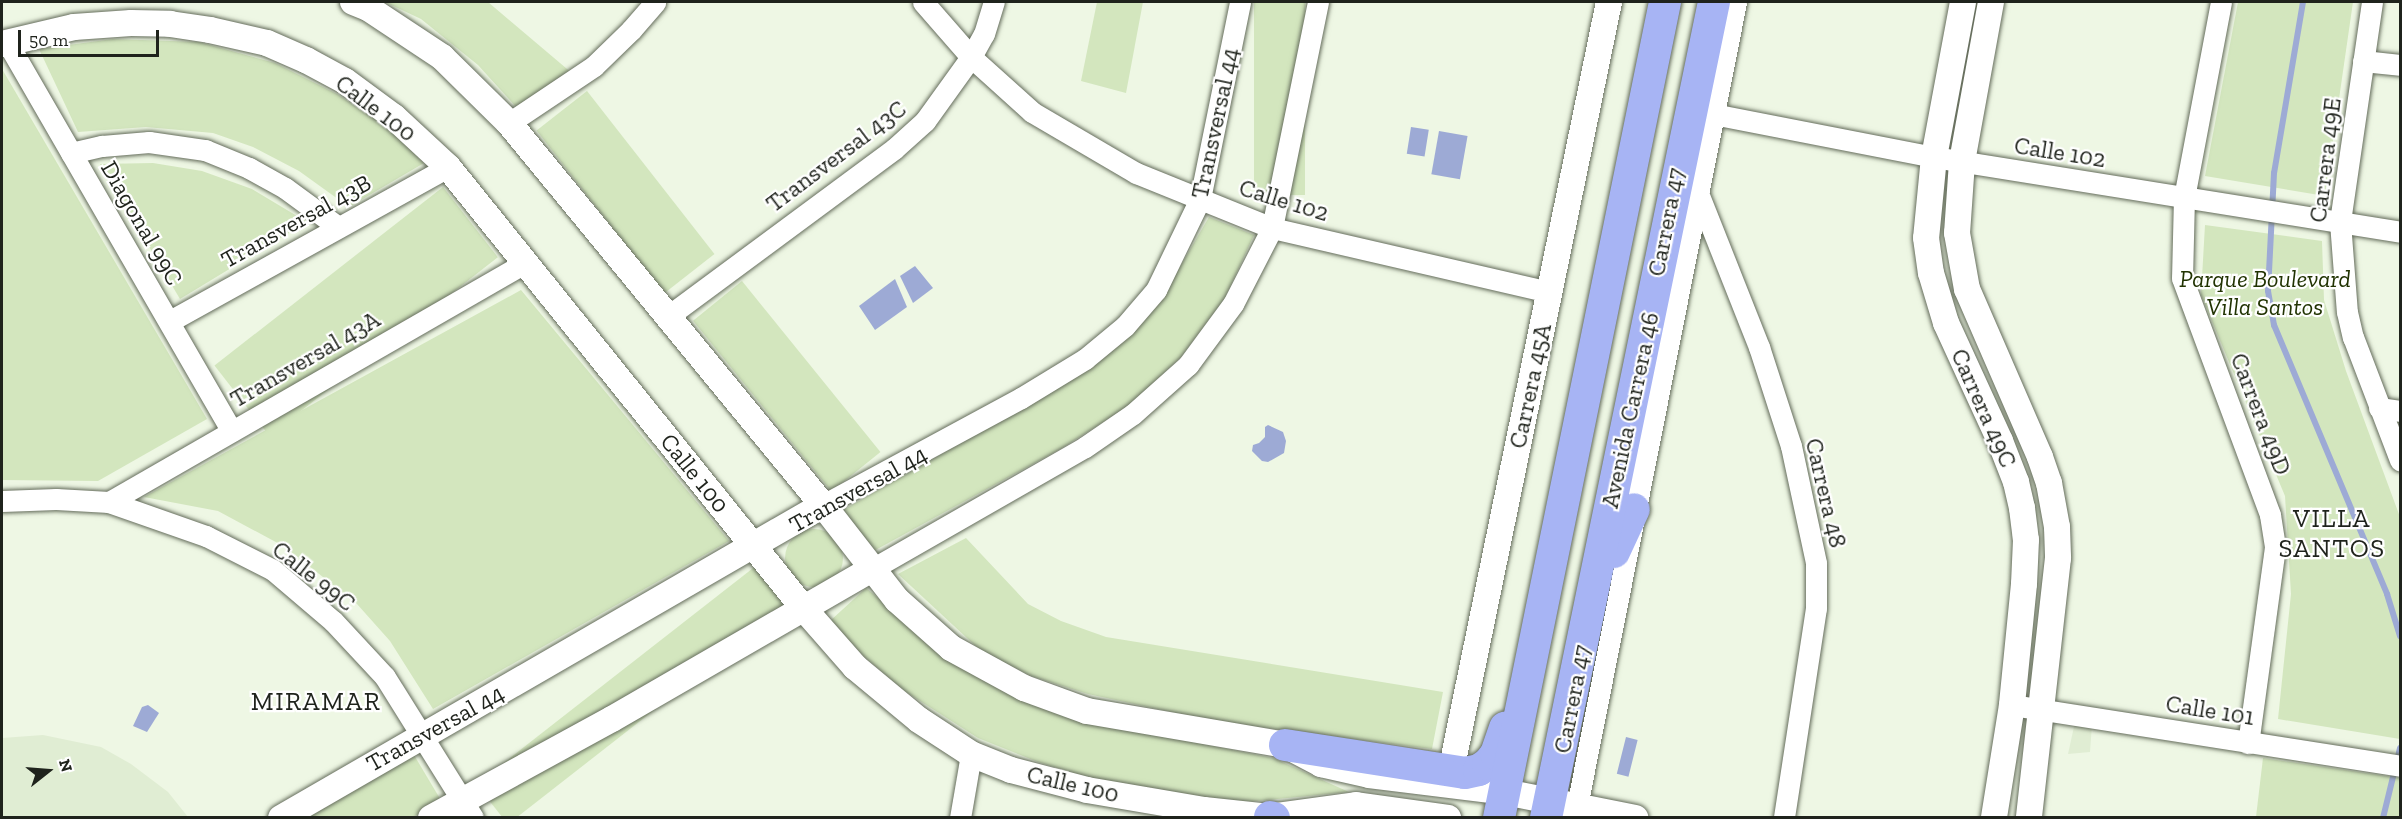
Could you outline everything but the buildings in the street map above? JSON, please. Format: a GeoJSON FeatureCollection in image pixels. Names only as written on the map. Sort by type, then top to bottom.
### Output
{"type":"FeatureCollection","features":[{"type":"Feature","properties":{"kind":"main road","name":"Avenida Carrera 46"},"geometry":{"type":"LineString","coordinates":[[1502,805],[1665,2]]}},
{"type":"Feature","properties":{"kind":"main road","name":"Avenida Carrera 46"},"geometry":{"type":"LineString","coordinates":[[1558,808],[1591,602],[1714,2]]}},
{"type":"Feature","properties":{"kind":"main road"},"geometry":{"type":"LineString","coordinates":[[1591,602],[1634,509]]}},
{"type":"Feature","properties":{"kind":"main road"},"geometry":{"type":"LineString","coordinates":[[1285,745],[1466,773],[1479,770],[1496,754],[1511,707],[1529,612],[1541,604]]}},
{"type":"Feature","properties":{"kind":"street"},"geometry":{"type":"LineString","coordinates":[[353,2],[368,8],[442,57],[509,123],[823,506],[897,600],[951,648],[1024,688],[1087,711],[1285,745],[1321,764],[1502,805],[1558,808],[1635,818]]}},
{"type":"Feature","properties":{"kind":"street"},"geometry":{"type":"LineString","coordinates":[[509,123],[594,66],[631,30],[655,2]]}},
{"type":"Feature","properties":{"kind":"street","name":"Calle 102"},"geometry":{"type":"LineString","coordinates":[[923,2],[971,57],[1032,112],[1136,172],[1272,228],[1550,292]]}},
{"type":"Feature","properties":{"kind":"street","name":"Transversal 43C"},"geometry":{"type":"LineString","coordinates":[[667,317],[894,149],[926,121],[971,57],[984,34],[994,2]]}},
{"type":"Feature","properties":{"kind":"street","name":"Transversal 44"},"geometry":{"type":"LineString","coordinates":[[281,818],[823,506],[1011,404],[1085,359],[1125,326],[1156,290],[1200,199],[1240,2]]}},
{"type":"Feature","properties":{"kind":"street"},"geometry":{"type":"LineString","coordinates":[[431,818],[467,809],[872,569],[1085,447],[1133,414],[1188,365],[1233,304],[1272,228],[1318,2]]}},
{"type":"Feature","properties":{"kind":"street","name":"Carrera 45A"},"geometry":{"type":"LineString","coordinates":[[1451,771],[1609,2]]}},
{"type":"Feature","properties":{"kind":"street","name":"Carrera 47"},"geometry":{"type":"LineString","coordinates":[[1558,808],[1634,509],[1736,2]]}},
{"type":"Feature","properties":{"kind":"street","name":"Carrera 49C"},"geometry":{"type":"LineString","coordinates":[[1963,2],[1935,157],[1926,238],[1931,273],[1947,323],[2016,482],[2026,540],[2012,705],[1994,818]]}},
{"type":"Feature","properties":{"kind":"street","name":"Carrera 49C"},"geometry":{"type":"LineString","coordinates":[[1991,2],[1962,162],[1957,233],[1967,289],[2040,457],[2049,483],[2057,527],[2058,558],[2043,709],[2029,818]]}},
{"type":"Feature","properties":{"kind":"street","name":"Carrera 49D"},"geometry":{"type":"LineString","coordinates":[[2221,2],[2184,197],[2182,278],[2259,480],[2270,515],[2275,547],[2248,743]]}},
{"type":"Feature","properties":{"kind":"street","name":"Carrera 49E"},"geometry":{"type":"LineString","coordinates":[[2372,2],[2340,222],[2347,312],[2352,337],[2400,460]]}},
{"type":"Feature","properties":{"kind":"street","name":"Calle 100"},"geometry":{"type":"LineString","coordinates":[[4,43],[74,27],[131,23],[200,28],[267,43],[345,81],[394,117],[448,167],[805,610],[855,667],[919,720],[971,754],[1011,770],[1087,790],[1203,814],[1272,817],[1356,805],[1448,818]]}},
{"type":"Feature","properties":{"kind":"street","name":"Diagonal 99C"},"geometry":{"type":"LineString","coordinates":[[4,43],[170,321],[232,431]]}},
{"type":"Feature","properties":{"kind":"street"},"geometry":{"type":"LineString","coordinates":[[2363,61],[2400,65]]}},
{"type":"Feature","properties":{"kind":"street","name":"Calle 102"},"geometry":{"type":"LineString","coordinates":[[1713,114],[1962,162],[2400,232]]}},
{"type":"Feature","properties":{"kind":"street"},"geometry":{"type":"LineString","coordinates":[[71,153],[102,146],[149,142],[205,150],[249,168],[285,188],[338,227]]}},
{"type":"Feature","properties":{"kind":"street","name":"Transversal 43B"},"geometry":{"type":"LineString","coordinates":[[170,321],[448,167]]}},
{"type":"Feature","properties":{"kind":"street","name":"Carrera 48"},"geometry":{"type":"LineString","coordinates":[[1698,192],[1759,347],[1787,435],[1816,563],[1816,608],[1784,818]]}},
{"type":"Feature","properties":{"kind":"street","name":"Transversal 43A"},"geometry":{"type":"LineString","coordinates":[[109,502],[526,262]]}},
{"type":"Feature","properties":{"kind":"street"},"geometry":{"type":"LineString","coordinates":[[2379,408],[2400,411]]}},
{"type":"Feature","properties":{"kind":"street","name":"Calle 99C"},"geometry":{"type":"LineString","coordinates":[[2,501],[56,499],[109,502],[206,536],[273,570],[333,621],[385,677],[467,809]]}},
{"type":"Feature","properties":{"kind":"street","name":"Calle 101"},"geometry":{"type":"LineString","coordinates":[[2012,705],[2391,765]]}},
{"type":"Feature","properties":{"kind":"street"},"geometry":{"type":"LineString","coordinates":[[960,818],[971,754]]}},
{"type":"Feature","properties":{"kind":"shaded area"},"geometry":{"type":"Polygon","coordinates":[[[2075,722],[2092,724],[2090,752],[2068,754],[2075,722]]]}},
{"type":"Feature","properties":{"kind":"shaded area"},"geometry":{"type":"Polygon","coordinates":[[[43,735],[101,747],[131,764],[168,792],[188,817],[2,817],[2,738],[43,735]]]}},
{"type":"Feature","properties":{"kind":"green space"},"geometry":{"type":"Polygon","coordinates":[[[385,2],[488,2],[573,74],[517,108],[478,65],[421,19],[385,2]]]}},
{"type":"Feature","properties":{"kind":"green space"},"geometry":{"type":"Polygon","coordinates":[[[1097,2],[1143,2],[1126,93],[1081,81],[1097,2]]]}},
{"type":"Feature","properties":{"kind":"green space"},"geometry":{"type":"Polygon","coordinates":[[[1254,2],[1305,2],[1305,195],[1254,195],[1254,2]]]}},
{"type":"Feature","properties":{"kind":"green space","name":"Parque Boulevard Villa Santos"},"geometry":{"type":"Polygon","coordinates":[[[2238,2],[2353,2],[2325,196],[2205,176],[2238,2]]]}},
{"type":"Feature","properties":{"kind":"green space"},"geometry":{"type":"Polygon","coordinates":[[[113,39],[199,42],[275,63],[337,94],[388,128],[424,163],[349,207],[299,171],[253,147],[213,133],[146,127],[78,132],[39,49],[113,39]]]}},
{"type":"Feature","properties":{"kind":"green space"},"geometry":{"type":"Polygon","coordinates":[[[2,69],[207,419],[98,481],[2,480],[2,69]]]}},
{"type":"Feature","properties":{"kind":"green space"},"geometry":{"type":"Polygon","coordinates":[[[587,91],[714,254],[664,294],[537,130],[587,91]]]}},
{"type":"Feature","properties":{"kind":"green space"},"geometry":{"type":"Polygon","coordinates":[[[153,163],[202,171],[252,189],[307,222],[180,299],[100,164],[153,163]]]}},
{"type":"Feature","properties":{"kind":"green space"},"geometry":{"type":"Polygon","coordinates":[[[443,187],[498,257],[269,436],[214,366],[443,187]]]}},
{"type":"Feature","properties":{"kind":"green space"},"geometry":{"type":"Polygon","coordinates":[[[1209,217],[1254,235],[1225,298],[1181,357],[1127,407],[1062,448],[870,553],[838,513],[1003,419],[1163,296],[1209,217]]]}},
{"type":"Feature","properties":{"kind":"green space","name":"Parque Boulevard Villa Santos"},"geometry":{"type":"Polygon","coordinates":[[[2205,225],[2322,241],[2324,300],[2346,371],[2400,517],[2400,739],[2278,719],[2291,594],[2285,496],[2201,295],[2205,225]]]}},
{"type":"Feature","properties":{"kind":"green space"},"geometry":{"type":"Polygon","coordinates":[[[742,281],[880,452],[831,492],[693,321],[742,281]]]}},
{"type":"Feature","properties":{"kind":"green space"},"geometry":{"type":"Polygon","coordinates":[[[521,290],[729,541],[433,709],[390,641],[357,604],[285,547],[218,511],[144,497],[521,290]]]}},
{"type":"Feature","properties":{"kind":"green space"},"geometry":{"type":"Polygon","coordinates":[[[808,529],[820,529],[835,537],[843,552],[843,564],[835,579],[820,587],[808,587],[793,579],[785,564],[785,552],[793,537],[808,529]]]}},
{"type":"Feature","properties":{"kind":"green space"},"geometry":{"type":"Polygon","coordinates":[[[966,538],[1028,604],[1061,621],[1106,637],[1443,692],[1432,749],[1218,722],[1088,694],[1031,676],[981,651],[898,574],[966,538]]]}},
{"type":"Feature","properties":{"kind":"green space"},"geometry":{"type":"Polygon","coordinates":[[[757,565],[788,605],[516,818],[503,818],[476,784],[757,565]]]}},
{"type":"Feature","properties":{"kind":"green space"},"geometry":{"type":"Polygon","coordinates":[[[866,588],[946,654],[1067,717],[1273,758],[1349,792],[1246,802],[1199,797],[1096,780],[1038,762],[978,738],[903,690],[860,653],[830,621],[866,588]]]}},
{"type":"Feature","properties":{"kind":"green space"},"geometry":{"type":"Polygon","coordinates":[[[414,755],[442,802],[413,817],[304,818],[414,755]]]}},
{"type":"Feature","properties":{"kind":"green space"},"geometry":{"type":"Polygon","coordinates":[[[2263,758],[2400,778],[2400,817],[2256,817],[2263,758]]]}},
{"type":"Feature","properties":{"kind":"water"},"geometry":{"type":"Polygon","coordinates":[[[1411,127],[1429,130],[1425,156],[1407,154],[1411,127]]]}},
{"type":"Feature","properties":{"kind":"water"},"geometry":{"type":"Polygon","coordinates":[[[1439,131],[1468,136],[1460,179],[1431,174],[1439,131]]]}},
{"type":"Feature","properties":{"kind":"water"},"geometry":{"type":"Polygon","coordinates":[[[915,266],[933,288],[913,303],[900,276],[915,266]]]}},
{"type":"Feature","properties":{"kind":"water"},"geometry":{"type":"Polygon","coordinates":[[[895,279],[907,307],[875,330],[859,306],[895,279]]]}},
{"type":"Feature","properties":{"kind":"water"},"geometry":{"type":"Polygon","coordinates":[[[1268,425],[1283,432],[1286,441],[1284,453],[1268,462],[1262,461],[1252,451],[1253,445],[1265,437],[1265,427],[1268,425]]]}},
{"type":"Feature","properties":{"kind":"water"},"geometry":{"type":"Polygon","coordinates":[[[148,705],[159,713],[147,732],[133,726],[142,707],[148,705]]]}},
{"type":"Feature","properties":{"kind":"water"},"geometry":{"type":"Polygon","coordinates":[[[1626,737],[1638,740],[1628,777],[1617,774],[1626,737]]]}},
{"type":"Feature","properties":{"kind":"waterway"},"geometry":{"type":"LineString","coordinates":[[2303,2],[2274,173],[2268,291],[2274,325],[2387,594],[2400,636]]}},
{"type":"Feature","properties":{"kind":"waterway"},"geometry":{"type":"LineString","coordinates":[[2383,818],[2400,748]]}},
{"type":"Feature","properties":{"kind":"district","name":"VILLA SANTOS"},"geometry":{"type":"Point","coordinates":[2332,534]}},
{"type":"Feature","properties":{"kind":"district","name":"MIRAMAR"},"geometry":{"type":"Point","coordinates":[316,702]}}]}
